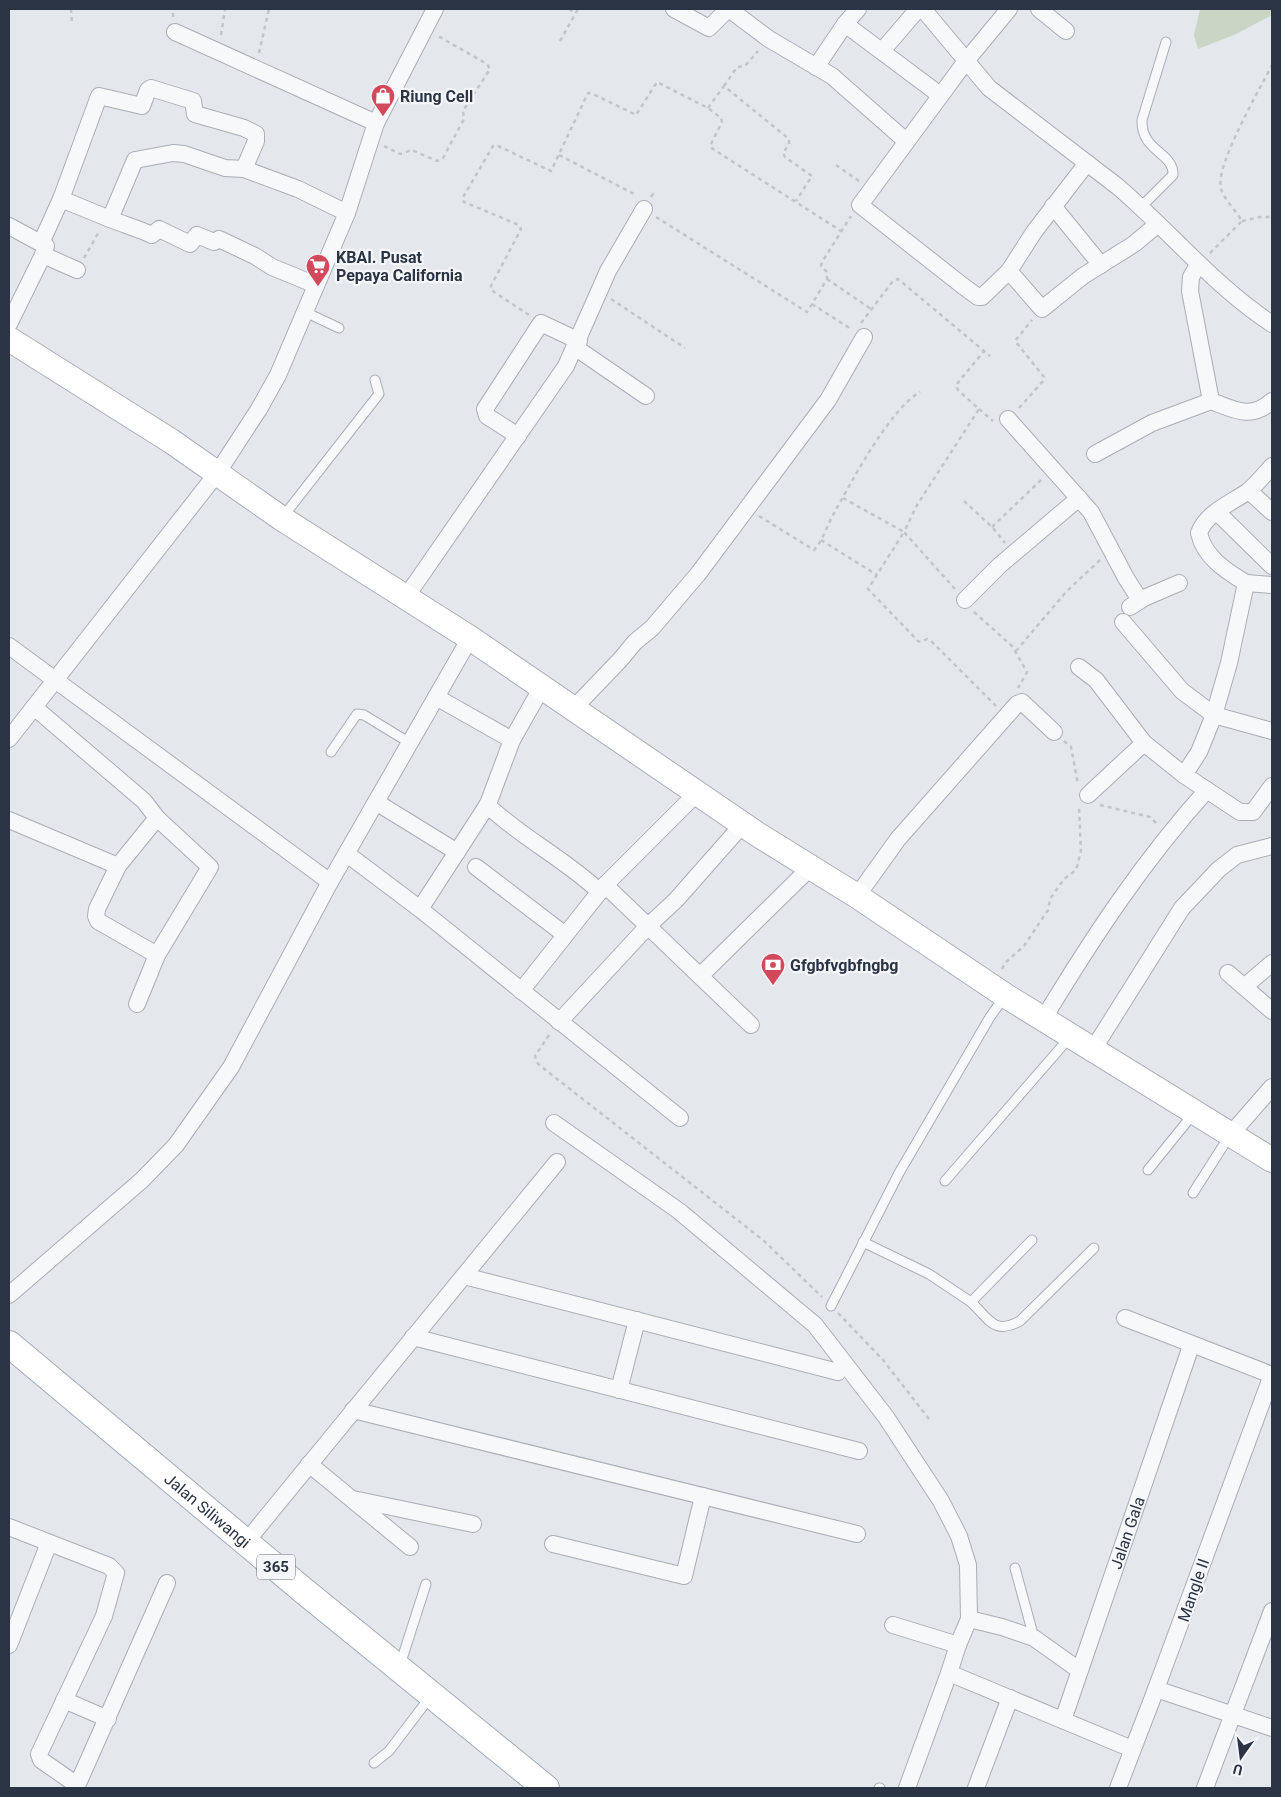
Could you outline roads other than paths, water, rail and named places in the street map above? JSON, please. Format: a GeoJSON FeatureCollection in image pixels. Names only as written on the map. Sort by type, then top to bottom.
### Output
{"type":"FeatureCollection","features":[{"type":"Feature","properties":{"kind":"main road"},"geometry":{"type":"LineString","coordinates":[[9,339],[218,472],[281,518],[470,638],[743,824],[999,991],[1094,1048],[1194,1113],[1272,1160]]}},
{"type":"Feature","properties":{"kind":"main road","name":"Jalan Siliwangi"},"geometry":{"type":"LineString","coordinates":[[9,1344],[432,1694],[538,1786]]}},
{"type":"Feature","properties":{"kind":"street"},"geometry":{"type":"LineString","coordinates":[[674,9],[709,28],[728,9],[769,38],[832,76],[906,141]]}},
{"type":"Feature","properties":{"kind":"street"},"geometry":{"type":"LineString","coordinates":[[816,67],[845,24],[858,9]]}},
{"type":"Feature","properties":{"kind":"street"},"geometry":{"type":"LineString","coordinates":[[882,50],[918,9]]}},
{"type":"Feature","properties":{"kind":"street"},"geometry":{"type":"LineString","coordinates":[[923,9],[989,88],[1141,207],[1198,265],[1272,324]]}},
{"type":"Feature","properties":{"kind":"street"},"geometry":{"type":"LineString","coordinates":[[1010,9],[966,61],[860,205],[978,297],[984,296],[1009,271],[1053,206],[1087,163]]}},
{"type":"Feature","properties":{"kind":"street"},"geometry":{"type":"LineString","coordinates":[[1039,9],[1066,31]]}},
{"type":"Feature","properties":{"kind":"street"},"geometry":{"type":"LineString","coordinates":[[9,739],[218,472],[278,375],[347,213],[376,123],[432,10]]}},
{"type":"Feature","properties":{"kind":"street"},"geometry":{"type":"LineString","coordinates":[[845,24],[940,95]]}},
{"type":"Feature","properties":{"kind":"street"},"geometry":{"type":"LineString","coordinates":[[175,32],[376,123]]}},
{"type":"Feature","properties":{"kind":"street"},"geometry":{"type":"LineString","coordinates":[[9,324],[42,249],[99,96],[142,106],[148,90],[151,88],[194,101],[195,114],[244,128],[256,134],[256,141],[244,170]]}},
{"type":"Feature","properties":{"kind":"street"},"geometry":{"type":"LineString","coordinates":[[108,219],[133,163],[137,159],[173,153],[184,154],[225,168],[244,170],[298,189],[347,213]]}},
{"type":"Feature","properties":{"kind":"street"},"geometry":{"type":"LineString","coordinates":[[61,199],[126,226],[132,225],[152,235],[159,229],[190,244],[197,235],[213,242],[219,240],[255,256],[272,268],[316,286]]}},
{"type":"Feature","properties":{"kind":"street"},"geometry":{"type":"LineString","coordinates":[[406,597],[566,366],[578,344],[608,271],[642,203]]}},
{"type":"Feature","properties":{"kind":"street"},"geometry":{"type":"LineString","coordinates":[[1053,206],[1101,265]]}},
{"type":"Feature","properties":{"kind":"street"},"geometry":{"type":"LineString","coordinates":[[1009,271],[1042,309],[1101,265],[1134,244],[1158,224]]}},
{"type":"Feature","properties":{"kind":"street"},"geometry":{"type":"LineString","coordinates":[[9,226],[77,270]]}},
{"type":"Feature","properties":{"kind":"street"},"geometry":{"type":"LineString","coordinates":[[1198,265],[1190,277],[1190,291],[1211,401]]}},
{"type":"Feature","properties":{"kind":"street"},"geometry":{"type":"LineString","coordinates":[[518,436],[488,416],[485,409],[541,323],[578,344],[646,396]]}},
{"type":"Feature","properties":{"kind":"street"},"geometry":{"type":"LineString","coordinates":[[573,709],[635,642],[656,623],[698,574],[828,400],[860,334]]}},
{"type":"Feature","properties":{"kind":"street"},"geometry":{"type":"LineString","coordinates":[[1094,454],[1152,423],[1211,401],[1237,411],[1253,412],[1272,401]]}},
{"type":"Feature","properties":{"kind":"street"},"geometry":{"type":"LineString","coordinates":[[1008,419],[1091,512],[1112,549],[1126,578],[1135,603],[1179,583]]}},
{"type":"Feature","properties":{"kind":"street"},"geometry":{"type":"LineString","coordinates":[[1272,466],[1249,491],[1217,512],[1202,526],[1199,533],[1207,553],[1228,572],[1246,583],[1272,585]]}},
{"type":"Feature","properties":{"kind":"street"},"geometry":{"type":"LineString","coordinates":[[1249,491],[1272,512]]}},
{"type":"Feature","properties":{"kind":"street"},"geometry":{"type":"LineString","coordinates":[[965,600],[1014,553],[1079,498]]}},
{"type":"Feature","properties":{"kind":"street"},"geometry":{"type":"LineString","coordinates":[[1217,512],[1272,566]]}},
{"type":"Feature","properties":{"kind":"street"},"geometry":{"type":"LineString","coordinates":[[1184,775],[1199,752],[1214,715],[1229,663],[1246,583]]}},
{"type":"Feature","properties":{"kind":"street"},"geometry":{"type":"LineString","coordinates":[[1123,622],[1182,692],[1214,715],[1272,731]]}},
{"type":"Feature","properties":{"kind":"street"},"geometry":{"type":"LineString","coordinates":[[9,1295],[142,1180],[176,1145],[231,1067],[330,882],[470,638]]}},
{"type":"Feature","properties":{"kind":"street"},"geometry":{"type":"LineString","coordinates":[[9,646],[330,882]]}},
{"type":"Feature","properties":{"kind":"street"},"geometry":{"type":"LineString","coordinates":[[1079,667],[1096,680],[1144,743],[1184,775],[1240,812],[1253,812],[1272,786]]}},
{"type":"Feature","properties":{"kind":"street"},"geometry":{"type":"LineString","coordinates":[[420,908],[487,805],[512,740],[542,687]]}},
{"type":"Feature","properties":{"kind":"street"},"geometry":{"type":"LineString","coordinates":[[436,697],[512,740]]}},
{"type":"Feature","properties":{"kind":"street"},"geometry":{"type":"LineString","coordinates":[[856,896],[898,840],[1017,704],[1022,702],[1054,732]]}},
{"type":"Feature","properties":{"kind":"street"},"geometry":{"type":"LineString","coordinates":[[34,707],[144,801],[157,818],[210,867],[157,955],[137,1004]]}},
{"type":"Feature","properties":{"kind":"street"},"geometry":{"type":"LineString","coordinates":[[1088,795],[1144,743]]}},
{"type":"Feature","properties":{"kind":"street"},"geometry":{"type":"LineString","coordinates":[[1044,1018],[1127,887],[1167,834],[1207,790]]}},
{"type":"Feature","properties":{"kind":"street"},"geometry":{"type":"LineString","coordinates":[[521,991],[602,888],[697,793]]}},
{"type":"Feature","properties":{"kind":"street"},"geometry":{"type":"LineString","coordinates":[[376,802],[457,852]]}},
{"type":"Feature","properties":{"kind":"street"},"geometry":{"type":"LineString","coordinates":[[487,805],[506,823],[602,888],[648,926],[752,1025]]}},
{"type":"Feature","properties":{"kind":"street"},"geometry":{"type":"LineString","coordinates":[[157,818],[118,866],[97,909],[96,916],[98,921],[157,955]]}},
{"type":"Feature","properties":{"kind":"street"},"geometry":{"type":"LineString","coordinates":[[9,820],[118,866]]}},
{"type":"Feature","properties":{"kind":"street"},"geometry":{"type":"LineString","coordinates":[[559,1022],[648,926],[676,900],[743,824]]}},
{"type":"Feature","properties":{"kind":"street"},"geometry":{"type":"LineString","coordinates":[[1094,1048],[1182,908],[1219,868],[1237,855],[1272,846]]}},
{"type":"Feature","properties":{"kind":"street"},"geometry":{"type":"LineString","coordinates":[[347,854],[489,959],[521,991],[680,1118]]}},
{"type":"Feature","properties":{"kind":"street"},"geometry":{"type":"LineString","coordinates":[[476,867],[564,934]]}},
{"type":"Feature","properties":{"kind":"street"},"geometry":{"type":"LineString","coordinates":[[700,976],[811,867]]}},
{"type":"Feature","properties":{"kind":"street"},"geometry":{"type":"LineString","coordinates":[[1244,987],[1272,963]]}},
{"type":"Feature","properties":{"kind":"street"},"geometry":{"type":"LineString","coordinates":[[1228,973],[1272,1012]]}},
{"type":"Feature","properties":{"kind":"street"},"geometry":{"type":"LineString","coordinates":[[1231,1134],[1272,1087]]}},
{"type":"Feature","properties":{"kind":"street"},"geometry":{"type":"LineString","coordinates":[[554,1123],[679,1212],[815,1326],[886,1417],[950,1519],[959,1536],[968,1565],[969,1619],[907,1788]]}},
{"type":"Feature","properties":{"kind":"street"},"geometry":{"type":"LineString","coordinates":[[246,1542],[557,1162]]}},
{"type":"Feature","properties":{"kind":"street"},"geometry":{"type":"LineString","coordinates":[[464,1276],[838,1372]]}},
{"type":"Feature","properties":{"kind":"street"},"geometry":{"type":"LineString","coordinates":[[1125,1318],[1190,1346],[1272,1375]]}},
{"type":"Feature","properties":{"kind":"street"},"geometry":{"type":"LineString","coordinates":[[619,1390],[637,1320]]}},
{"type":"Feature","properties":{"kind":"street"},"geometry":{"type":"LineString","coordinates":[[414,1337],[858,1451]]}},
{"type":"Feature","properties":{"kind":"street","name":"Jalan Gala"},"geometry":{"type":"LineString","coordinates":[[1063,1720],[1190,1346]]}},
{"type":"Feature","properties":{"kind":"street","name":"Mangle II"},"geometry":{"type":"LineString","coordinates":[[1118,1788],[1272,1375]]}},
{"type":"Feature","properties":{"kind":"street"},"geometry":{"type":"LineString","coordinates":[[354,1410],[857,1534]]}},
{"type":"Feature","properties":{"kind":"street"},"geometry":{"type":"LineString","coordinates":[[309,1464],[410,1547]]}},
{"type":"Feature","properties":{"kind":"street"},"geometry":{"type":"LineString","coordinates":[[553,1544],[684,1576],[703,1496]]}},
{"type":"Feature","properties":{"kind":"street"},"geometry":{"type":"LineString","coordinates":[[351,1498],[473,1524]]}},
{"type":"Feature","properties":{"kind":"street"},"geometry":{"type":"LineString","coordinates":[[9,1527],[109,1566],[116,1573],[104,1616],[38,1758],[77,1787],[168,1583]]}},
{"type":"Feature","properties":{"kind":"street"},"geometry":{"type":"LineString","coordinates":[[9,1645],[49,1543]]}},
{"type":"Feature","properties":{"kind":"street"},"geometry":{"type":"LineString","coordinates":[[1205,1788],[1272,1611]]}},
{"type":"Feature","properties":{"kind":"street"},"geometry":{"type":"LineString","coordinates":[[969,1619],[1002,1627],[1034,1638],[1079,1670]]}},
{"type":"Feature","properties":{"kind":"street"},"geometry":{"type":"LineString","coordinates":[[893,1625],[958,1645]]}},
{"type":"Feature","properties":{"kind":"street"},"geometry":{"type":"LineString","coordinates":[[949,1673],[1132,1749]]}},
{"type":"Feature","properties":{"kind":"street"},"geometry":{"type":"LineString","coordinates":[[1156,1689],[1272,1728]]}},
{"type":"Feature","properties":{"kind":"street"},"geometry":{"type":"LineString","coordinates":[[976,1788],[1010,1698]]}},
{"type":"Feature","properties":{"kind":"street"},"geometry":{"type":"LineString","coordinates":[[64,1700],[108,1719]]}},
{"type":"Feature","properties":{"kind":"lane"},"geometry":{"type":"LineString","coordinates":[[1141,207],[1173,175],[1173,170],[1168,160],[1147,143],[1141,130],[1142,120],[1166,42]]}},
{"type":"Feature","properties":{"kind":"lane"},"geometry":{"type":"LineString","coordinates":[[304,312],[339,328]]}},
{"type":"Feature","properties":{"kind":"lane"},"geometry":{"type":"LineString","coordinates":[[281,518],[379,394],[375,380]]}},
{"type":"Feature","properties":{"kind":"lane"},"geometry":{"type":"LineString","coordinates":[[331,752],[357,714],[364,715],[410,743]]}},
{"type":"Feature","properties":{"kind":"lane"},"geometry":{"type":"LineString","coordinates":[[831,1306],[898,1173],[990,1017],[999,991]]}},
{"type":"Feature","properties":{"kind":"lane"},"geometry":{"type":"LineString","coordinates":[[945,1181],[1072,1035]]}},
{"type":"Feature","properties":{"kind":"lane"},"geometry":{"type":"LineString","coordinates":[[1148,1170],[1194,1113]]}},
{"type":"Feature","properties":{"kind":"lane"},"geometry":{"type":"LineString","coordinates":[[1193,1193],[1231,1134]]}},
{"type":"Feature","properties":{"kind":"lane"},"geometry":{"type":"LineString","coordinates":[[971,1302],[1032,1240]]}},
{"type":"Feature","properties":{"kind":"lane"},"geometry":{"type":"LineString","coordinates":[[863,1242],[922,1271],[971,1302],[995,1325],[1001,1328],[1020,1321],[1094,1248]]}},
{"type":"Feature","properties":{"kind":"lane"},"geometry":{"type":"LineString","coordinates":[[1014,1568],[1034,1638]]}},
{"type":"Feature","properties":{"kind":"lane"},"geometry":{"type":"LineString","coordinates":[[399,1667],[426,1584]]}},
{"type":"Feature","properties":{"kind":"lane"},"geometry":{"type":"LineString","coordinates":[[374,1763],[389,1751],[432,1694]]}},
{"type":"Feature","properties":{"kind":"place","name":"Riung Cell"},"geometry":{"type":"Point","coordinates":[383,117]}},
{"type":"Feature","properties":{"kind":"place","name":"KBAI. Pusat Pepaya California"},"geometry":{"type":"Point","coordinates":[318,287]}},
{"type":"Feature","properties":{"kind":"place","name":"Gfgbfvgbfngbg"},"geometry":{"type":"Point","coordinates":[773,986]}}]}
